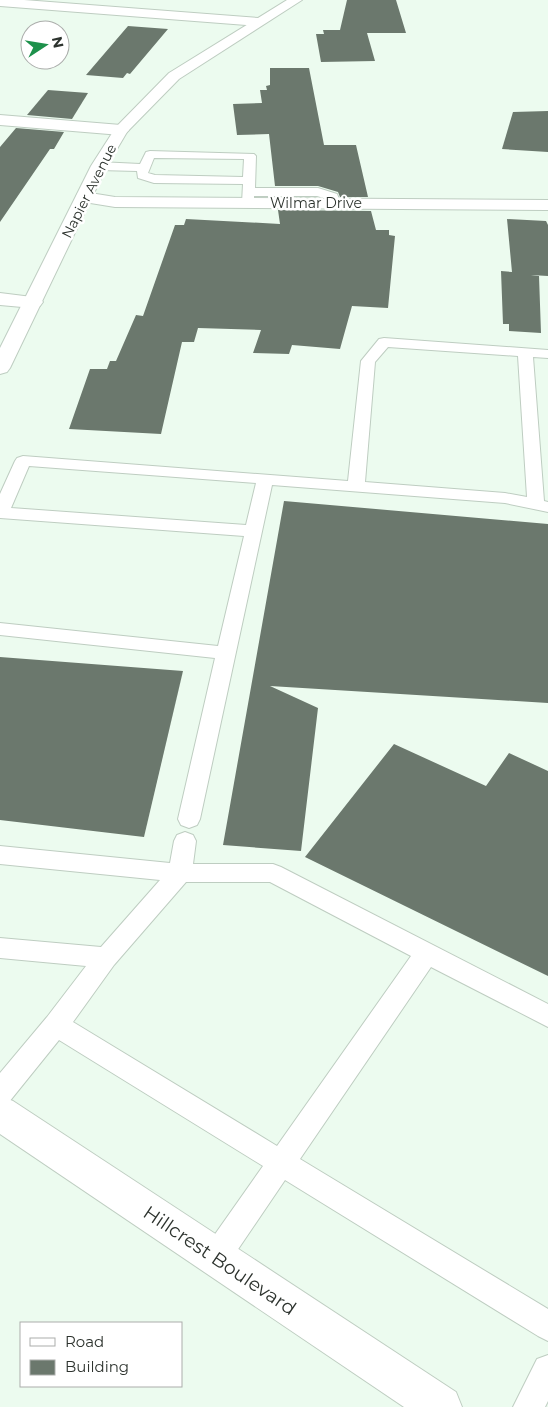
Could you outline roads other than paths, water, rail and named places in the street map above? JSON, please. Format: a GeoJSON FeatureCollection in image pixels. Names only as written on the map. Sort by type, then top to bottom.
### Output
{"type":"FeatureCollection","features":[{"type":"Feature","properties":{"kind":"street","name":"Napier Avenue"},"geometry":{"type":"LineString","coordinates":[[0,368],[99,166],[121,130],[166,82],[258,22],[296,0]]}},
{"type":"Feature","properties":{"kind":"street"},"geometry":{"type":"LineString","coordinates":[[0,2],[258,22]]}},
{"type":"Feature","properties":{"kind":"street"},"geometry":{"type":"LineString","coordinates":[[0,120],[121,130]]}},
{"type":"Feature","properties":{"kind":"street","name":"Wilmar Drive"},"geometry":{"type":"LineString","coordinates":[[84,198],[115,202],[248,192],[336,204],[548,205]]}},
{"type":"Feature","properties":{"kind":"street"},"geometry":{"type":"LineString","coordinates":[[0,299],[33,302]]}},
{"type":"Feature","properties":{"kind":"street","name":"Hillcrest Boulevard"},"geometry":{"type":"LineString","coordinates":[[0,1113],[441,1407]]}},
{"type":"Feature","properties":{"kind":"lane"},"geometry":{"type":"LineString","coordinates":[[150,154],[250,156],[248,192],[154,179],[142,175],[144,168],[150,154]]}},
{"type":"Feature","properties":{"kind":"lane"},"geometry":{"type":"LineString","coordinates":[[99,166],[144,168]]}},
{"type":"Feature","properties":{"kind":"lane"},"geometry":{"type":"LineString","coordinates":[[356,486],[368,361],[384,342],[548,354]]}},
{"type":"Feature","properties":{"kind":"lane"},"geometry":{"type":"LineString","coordinates":[[252,531],[0,513],[23,461],[505,498],[542,506],[525,352]]}},
{"type":"Feature","properties":{"kind":"lane"},"geometry":{"type":"LineString","coordinates":[[189,818],[265,479]]}},
{"type":"Feature","properties":{"kind":"lane"},"geometry":{"type":"LineString","coordinates":[[0,630],[226,653]]}},
{"type":"Feature","properties":{"kind":"lane"},"geometry":{"type":"LineString","coordinates":[[0,1093],[56,1025],[106,958],[180,872],[185,841]]}},
{"type":"Feature","properties":{"kind":"lane"},"geometry":{"type":"LineString","coordinates":[[0,855],[180,872],[273,872],[548,1016]]}},
{"type":"Feature","properties":{"kind":"lane"},"geometry":{"type":"LineString","coordinates":[[0,948],[106,958]]}},
{"type":"Feature","properties":{"kind":"lane"},"geometry":{"type":"LineString","coordinates":[[216,1257],[280,1162],[427,953]]}},
{"type":"Feature","properties":{"kind":"lane"},"geometry":{"type":"LineString","coordinates":[[56,1025],[548,1326]]}},
{"type":"Feature","properties":{"kind":"lane"},"geometry":{"type":"LineString","coordinates":[[528,1407],[548,1370]]}}]}
